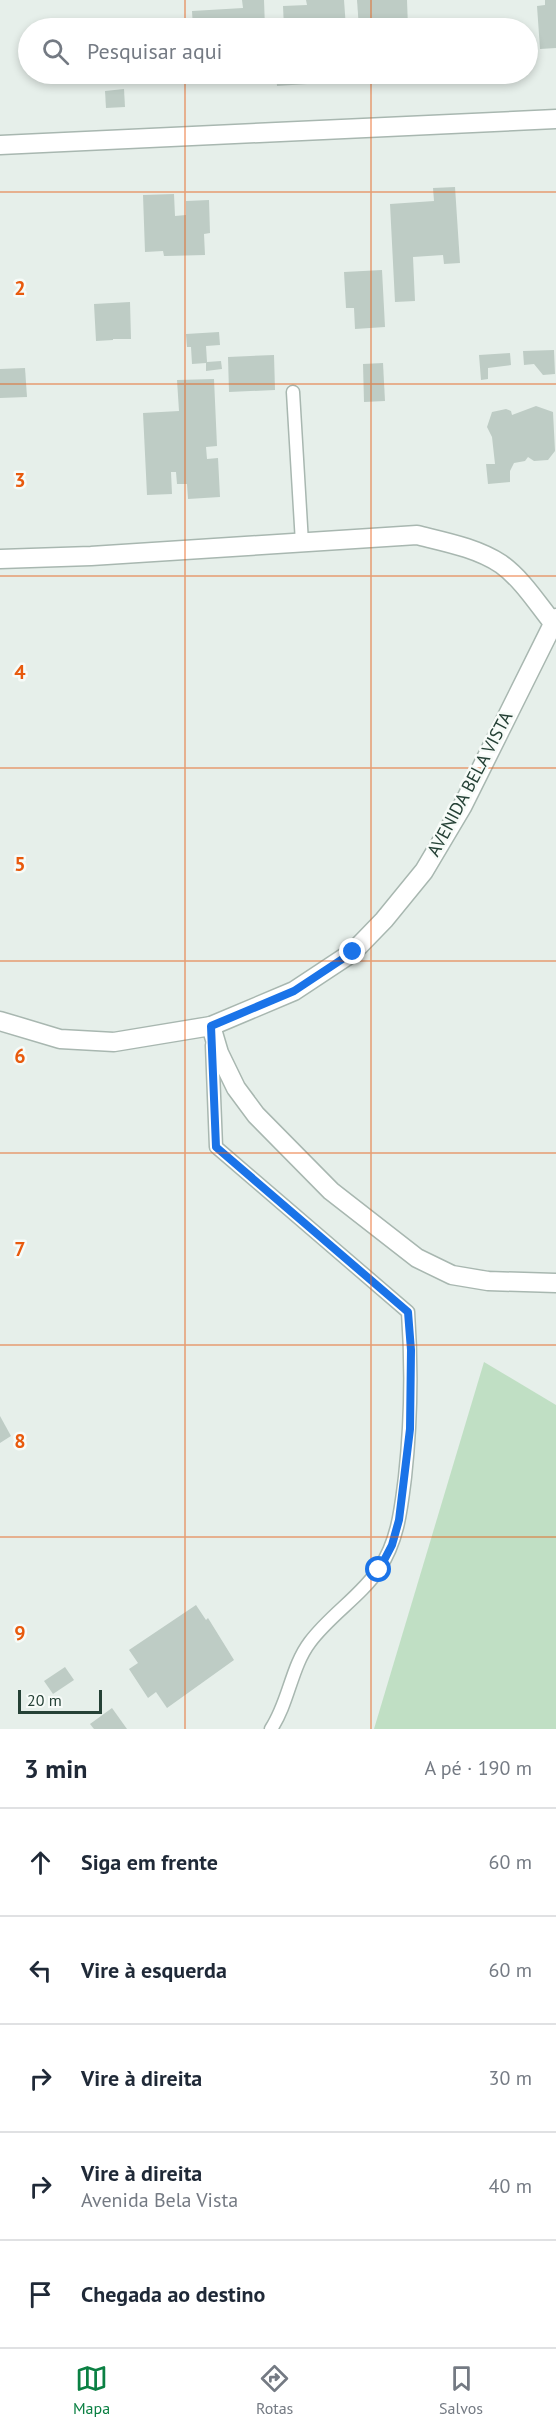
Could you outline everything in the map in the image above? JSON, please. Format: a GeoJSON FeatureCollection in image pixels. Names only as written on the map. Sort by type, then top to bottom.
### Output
{"type":"FeatureCollection","features":[{"type":"Feature","properties":{"kind":"street"},"geometry":{"type":"LineString","coordinates":[[0,145],[556,119]]}},
{"type":"Feature","properties":{"kind":"street"},"geometry":{"type":"LineString","coordinates":[[0,559],[91,556],[417,535],[462,547],[500,564],[525,587],[554,621]]}},
{"type":"Feature","properties":{"kind":"street","name":"AVENIDA BELA VISTA"},"geometry":{"type":"LineString","coordinates":[[0,1021],[60,1039],[114,1042],[211,1026],[294,991],[353,952],[384,920],[424,871],[462,807],[554,621]]}},
{"type":"Feature","properties":{"kind":"street"},"geometry":{"type":"LineString","coordinates":[[211,1026],[219,1053],[236,1088],[256,1115],[331,1191],[417,1258],[452,1275],[488,1281],[556,1283]]}},
{"type":"Feature","properties":{"kind":"lane"},"geometry":{"type":"LineString","coordinates":[[293,392],[302,543]]}},
{"type":"Feature","properties":{"kind":"lane"},"geometry":{"type":"LineString","coordinates":[[211,1026],[216,1147],[408,1312],[410,1429],[399,1520],[392,1545],[379,1570],[309,1642],[271,1729]]}},
{"type":"Feature","properties":{"kind":"green space"},"geometry":{"type":"Polygon","coordinates":[[[484,1362],[556,1405],[556,1729],[374,1729],[484,1362]]]}},
{"type":"Feature","properties":{"kind":"building"},"geometry":{"type":"Polygon","coordinates":[[[242,0],[264,0],[265,18],[192,18],[192,11],[243,8],[242,0]]]}},
{"type":"Feature","properties":{"kind":"building"},"geometry":{"type":"Polygon","coordinates":[[[306,0],[344,0],[345,18],[284,18],[283,6],[307,5],[306,0]]]}},
{"type":"Feature","properties":{"kind":"building"},"geometry":{"type":"Polygon","coordinates":[[[357,0],[407,0],[408,18],[358,18],[357,0]]]}},
{"type":"Feature","properties":{"kind":"building"},"geometry":{"type":"Polygon","coordinates":[[[545,0],[556,0],[556,48],[540,49],[537,6],[545,5],[545,0]]]}},
{"type":"Feature","properties":{"kind":"building"},"geometry":{"type":"Polygon","coordinates":[[[277,84],[307,84],[277,86],[277,84]]]}},
{"type":"Feature","properties":{"kind":"building"},"geometry":{"type":"Polygon","coordinates":[[[124,89],[125,107],[106,108],[105,91],[124,89]]]}},
{"type":"Feature","properties":{"kind":"building"},"geometry":{"type":"Polygon","coordinates":[[[455,187],[460,263],[444,264],[443,255],[413,257],[415,301],[395,302],[390,204],[434,201],[433,188],[455,187]]]}},
{"type":"Feature","properties":{"kind":"building"},"geometry":{"type":"Polygon","coordinates":[[[174,194],[175,216],[186,215],[186,201],[209,200],[210,233],[204,234],[205,255],[164,256],[163,251],[145,252],[143,195],[174,194]]]}},
{"type":"Feature","properties":{"kind":"building"},"geometry":{"type":"Polygon","coordinates":[[[382,270],[385,327],[355,329],[354,308],[346,308],[344,272],[382,270]]]}},
{"type":"Feature","properties":{"kind":"building"},"geometry":{"type":"Polygon","coordinates":[[[130,302],[131,339],[96,341],[94,304],[130,302]]]}},
{"type":"Feature","properties":{"kind":"building"},"geometry":{"type":"Polygon","coordinates":[[[219,332],[220,345],[206,346],[207,362],[221,361],[222,369],[206,371],[206,363],[192,364],[191,347],[187,347],[186,334],[219,332]]]}},
{"type":"Feature","properties":{"kind":"building"},"geometry":{"type":"Polygon","coordinates":[[[554,350],[555,374],[543,375],[534,364],[524,365],[523,351],[554,350]]]}},
{"type":"Feature","properties":{"kind":"building"},"geometry":{"type":"Polygon","coordinates":[[[510,353],[511,365],[488,368],[488,379],[481,380],[479,355],[510,353]]]}},
{"type":"Feature","properties":{"kind":"building"},"geometry":{"type":"Polygon","coordinates":[[[274,355],[275,390],[229,392],[228,357],[274,355]]]}},
{"type":"Feature","properties":{"kind":"building"},"geometry":{"type":"Polygon","coordinates":[[[383,363],[385,401],[364,402],[363,364],[383,363]]]}},
{"type":"Feature","properties":{"kind":"building"},"geometry":{"type":"Polygon","coordinates":[[[25,368],[27,397],[0,398],[0,369],[25,368]]]}},
{"type":"Feature","properties":{"kind":"building"},"geometry":{"type":"Polygon","coordinates":[[[214,379],[217,446],[206,447],[207,459],[218,458],[220,497],[188,499],[187,484],[177,484],[176,472],[171,472],[172,494],[147,495],[143,413],[179,411],[177,380],[214,379]]]}},
{"type":"Feature","properties":{"kind":"building"},"geometry":{"type":"Polygon","coordinates":[[[536,406],[553,412],[555,451],[548,460],[534,461],[528,457],[525,461],[514,463],[510,471],[510,482],[488,484],[486,464],[495,464],[492,437],[487,427],[492,412],[506,409],[511,411],[512,415],[536,406]]]}},
{"type":"Feature","properties":{"kind":"building"},"geometry":{"type":"Polygon","coordinates":[[[0,1416],[11,1436],[0,1443],[0,1416]]]}},
{"type":"Feature","properties":{"kind":"building"},"geometry":{"type":"Polygon","coordinates":[[[196,1605],[206,1620],[208,1618],[234,1660],[167,1708],[156,1692],[148,1698],[129,1669],[138,1663],[129,1650],[196,1605]]]}},
{"type":"Feature","properties":{"kind":"building"},"geometry":{"type":"Polygon","coordinates":[[[65,1667],[74,1680],[53,1694],[44,1681],[65,1667]]]}},
{"type":"Feature","properties":{"kind":"building"},"geometry":{"type":"Polygon","coordinates":[[[112,1708],[127,1729],[94,1729],[90,1724],[112,1708]]]}},
{"type":"Feature","properties":{"kind":"route"},"geometry":{"type":"LineString","coordinates":[[353,952],[294,991],[211,1026],[216,1147],[408,1312],[411,1350],[410,1429],[399,1520],[392,1545],[379,1570]]}}]}
